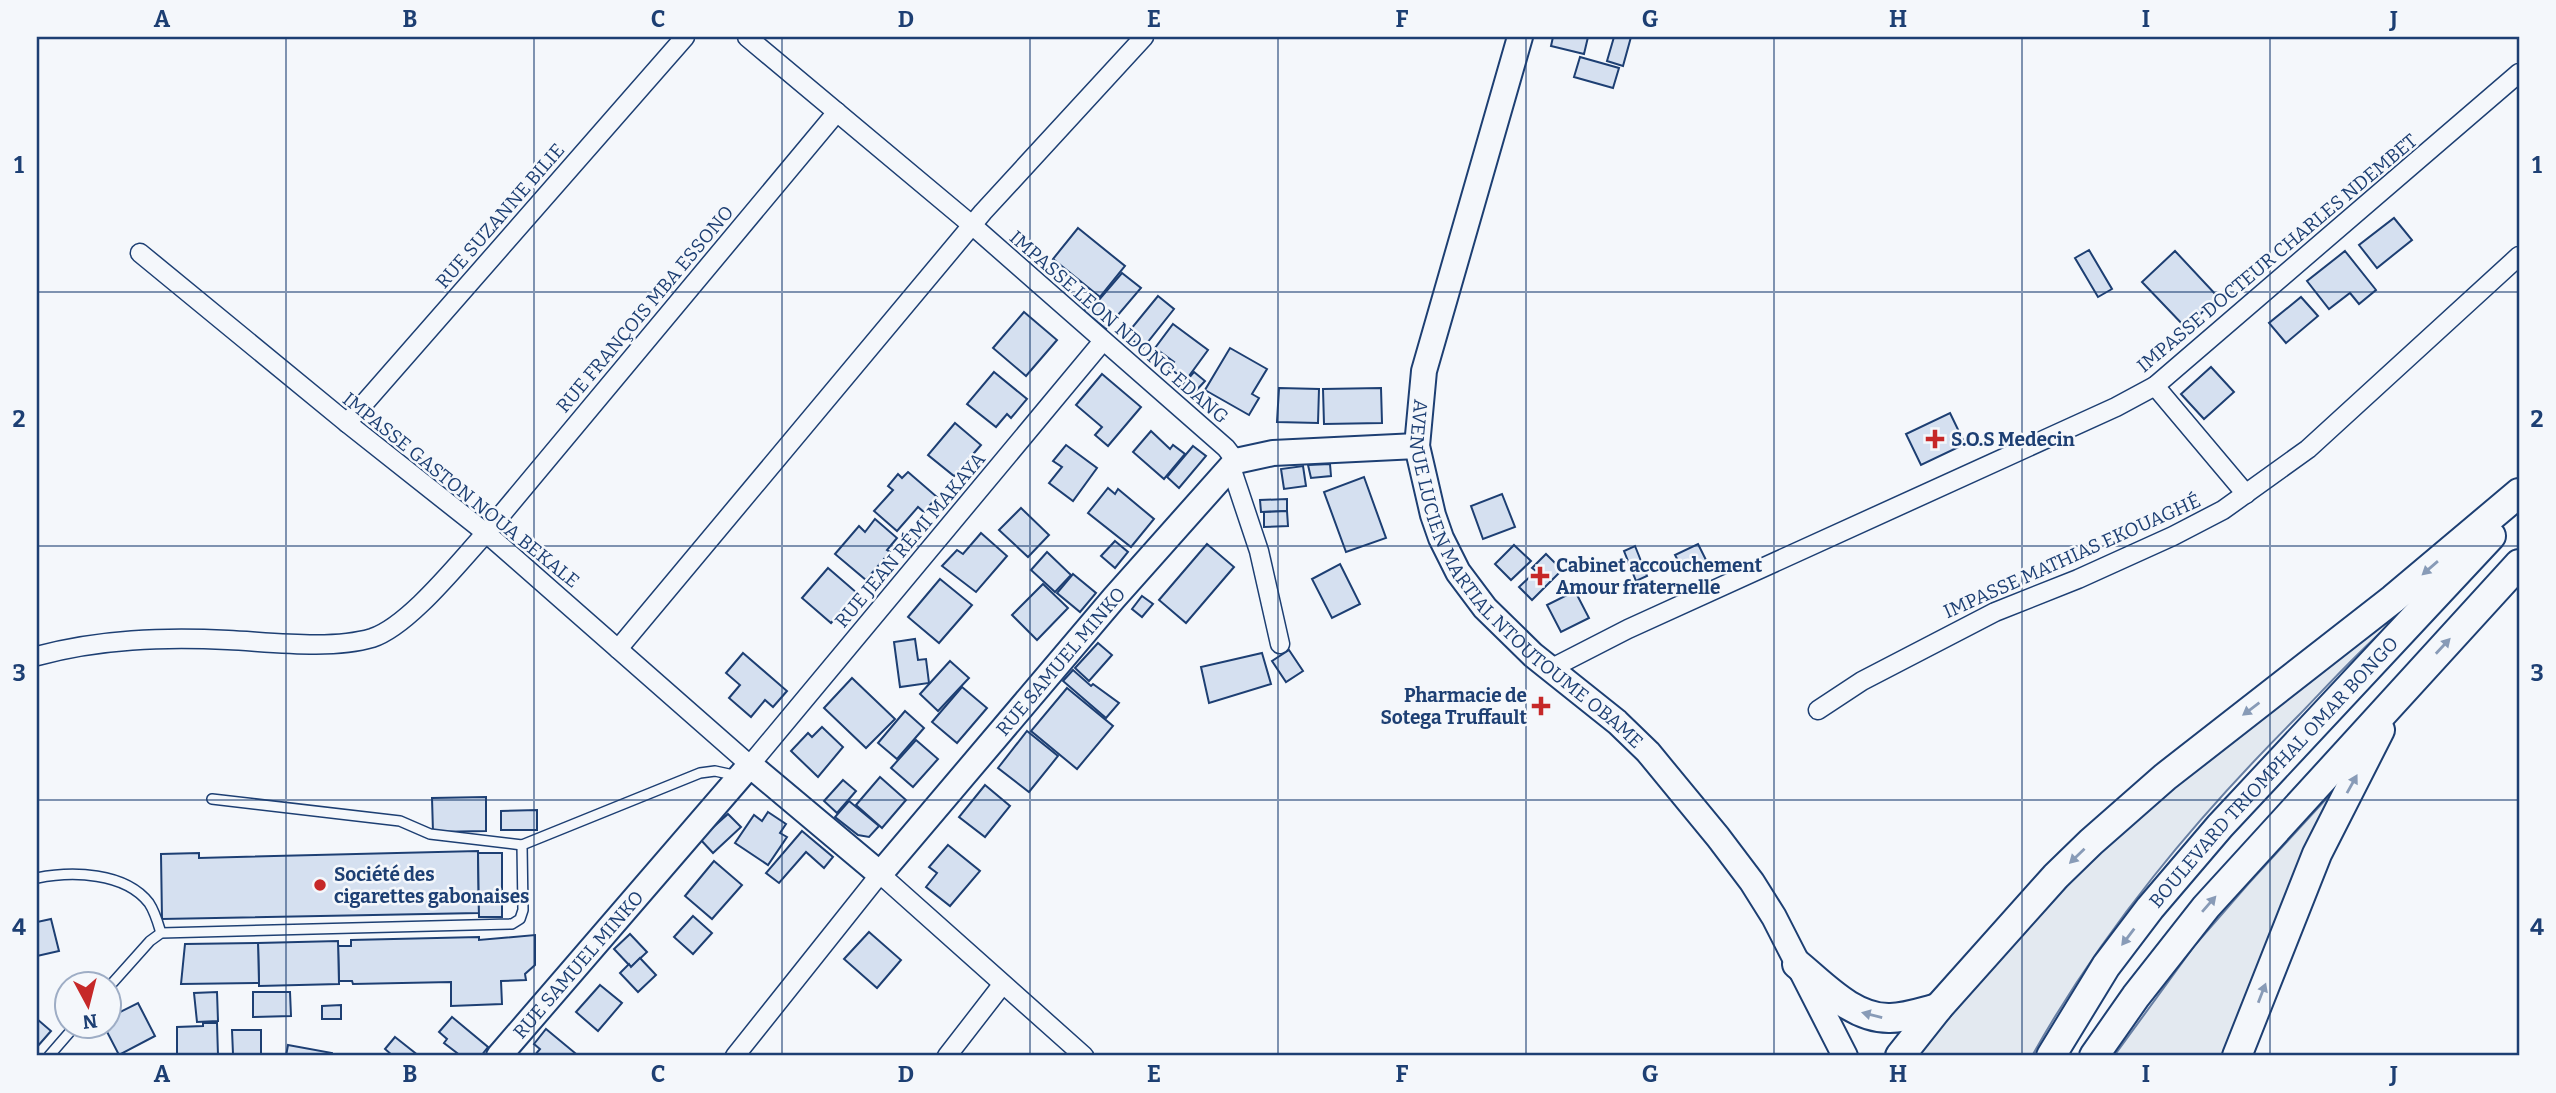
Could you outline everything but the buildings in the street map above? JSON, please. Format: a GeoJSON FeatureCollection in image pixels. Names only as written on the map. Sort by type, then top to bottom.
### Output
{"type":"FeatureCollection","features":[{"type":"Feature","properties":{"kind":"main road"},"geometry":{"type":"LineString","coordinates":[[1900,1056],[1938,1008],[2056,876],[2123,813],[2221,732],[2393,599],[2519,493]]}},
{"type":"Feature","properties":{"kind":"main road","name":"BOULEVARD TRIOMPHAL OMAR BONGO"},"geometry":{"type":"LineString","coordinates":[[2051,1056],[2106,966],[2150,908],[2229,816],[2519,506]]}},
{"type":"Feature","properties":{"kind":"main road","name":"BOULEVARD TRIOMPHAL OMAR BONGO"},"geometry":{"type":"LineString","coordinates":[[2094,1056],[2136,996],[2206,907],[2519,564]]}},
{"type":"Feature","properties":{"kind":"main road"},"geometry":{"type":"LineString","coordinates":[[2237,1056],[2317,854],[2397,697]]}},
{"type":"Feature","properties":{"kind":"main road"},"geometry":{"type":"LineString","coordinates":[[1797,964],[1850,1007],[1874,1017],[1901,1017],[1938,1008]]}},
{"type":"Feature","properties":{"kind":"street","name":"RUE SUZANNE BILIE"},"geometry":{"type":"LineString","coordinates":[[347,423],[685,37]]}},
{"type":"Feature","properties":{"kind":"street","name":"IMPASSE LEON NDONG EDANG"},"geometry":{"type":"LineString","coordinates":[[747,37],[973,226],[1226,448],[1234,464]]}},
{"type":"Feature","properties":{"kind":"street"},"geometry":{"type":"LineString","coordinates":[[618,649],[973,226],[1144,37]]}},
{"type":"Feature","properties":{"kind":"street","name":"AVENUE LUCIEN MARTIAL NTOUTOUME OBAME"},"geometry":{"type":"LineString","coordinates":[[1520,37],[1427,360],[1419,409],[1417,446],[1433,515],[1458,572],[1485,608],[1506,631],[1617,722],[1681,789],[1752,882],[1774,918],[1845,1056]]}},
{"type":"Feature","properties":{"kind":"street","name":"IMPASSE DOCTEUR CHARLES NDEMBET"},"geometry":{"type":"LineString","coordinates":[[1550,668],[1628,629],[2116,407],[2155,386],[2519,73]]}},
{"type":"Feature","properties":{"kind":"street","name":"RUE FRANÇOIS MBA ESSONO"},"geometry":{"type":"LineString","coordinates":[[37,656],[70,647],[133,639],[298,644],[341,642],[373,637],[397,623],[427,596],[486,533],[837,112]]}},
{"type":"Feature","properties":{"kind":"street","name":"IMPASSE GASTON NOUA BEKALE"},"geometry":{"type":"LineString","coordinates":[[140,253],[486,533],[618,649],[745,771]]}},
{"type":"Feature","properties":{"kind":"street","name":"IMPASSE MATHIAS EKOUAGHÉ"},"geometry":{"type":"LineString","coordinates":[[1818,710],[1862,681],[1995,612],[2078,579],[2223,510],[2308,449],[2519,256]]}},
{"type":"Feature","properties":{"kind":"street","name":"RUE JEAN RÉMI MAKAYA"},"geometry":{"type":"LineString","coordinates":[[745,771],[1103,341]]}},
{"type":"Feature","properties":{"kind":"street"},"geometry":{"type":"LineString","coordinates":[[2155,386],[2246,494]]}},
{"type":"Feature","properties":{"kind":"street"},"geometry":{"type":"LineString","coordinates":[[1280,644],[1259,551],[1234,464],[1273,453],[1417,446]]}},
{"type":"Feature","properties":{"kind":"street","name":"RUE SAMUEL MINKO"},"geometry":{"type":"LineString","coordinates":[[880,874],[1106,608],[1234,464]]}},
{"type":"Feature","properties":{"kind":"street"},"geometry":{"type":"LineString","coordinates":[[745,771],[880,874],[1084,1056]]}},
{"type":"Feature","properties":{"kind":"street","name":"RUE SAMUEL MINKO"},"geometry":{"type":"LineString","coordinates":[[499,1056],[745,771]]}},
{"type":"Feature","properties":{"kind":"street"},"geometry":{"type":"LineString","coordinates":[[735,1056],[880,874]]}},
{"type":"Feature","properties":{"kind":"street"},"geometry":{"type":"LineString","coordinates":[[947,1056],[1002,985]]}},
{"type":"Feature","properties":{"kind":"lane"},"geometry":{"type":"LineString","coordinates":[[212,799],[400,821],[429,834],[522,845],[700,773],[745,771]]}},
{"type":"Feature","properties":{"kind":"lane"},"geometry":{"type":"LineString","coordinates":[[122,972],[150,941],[161,933],[512,924],[520,919],[523,910],[522,845]]}},
{"type":"Feature","properties":{"kind":"lane"},"geometry":{"type":"LineString","coordinates":[[37,878],[85,875],[112,880],[136,891],[148,902],[155,913],[161,933]]}},
{"type":"Feature","properties":{"kind":"lane"},"geometry":{"type":"LineString","coordinates":[[49,1056],[63,1040]]}},
{"type":"Feature","properties":{"kind":"shaded area"},"geometry":{"type":"Polygon","coordinates":[[[2381,619],[2389,625],[2261,754],[2154,876],[2089,964],[2032,1056],[1910,1056],[2028,924],[2102,849],[2205,760],[2381,619]]]}},
{"type":"Feature","properties":{"kind":"shaded area"},"geometry":{"type":"Polygon","coordinates":[[[2338,786],[2227,1056],[2114,1056],[2195,945],[2338,786]]]}},
{"type":"Feature","properties":{"kind":"place","name":"S.O.S Medecin"},"geometry":{"type":"Point","coordinates":[1935,439]}},
{"type":"Feature","properties":{"kind":"place","name":"Cabinet accouchement Amour fraternelle"},"geometry":{"type":"Point","coordinates":[1540,576]}},
{"type":"Feature","properties":{"kind":"place","name":"Pharmacie de Sotega Truffault"},"geometry":{"type":"Point","coordinates":[1541,706]}},
{"type":"Feature","properties":{"kind":"place","name":"Société des cigarettes gabonaises"},"geometry":{"type":"Point","coordinates":[320,885]}}]}
